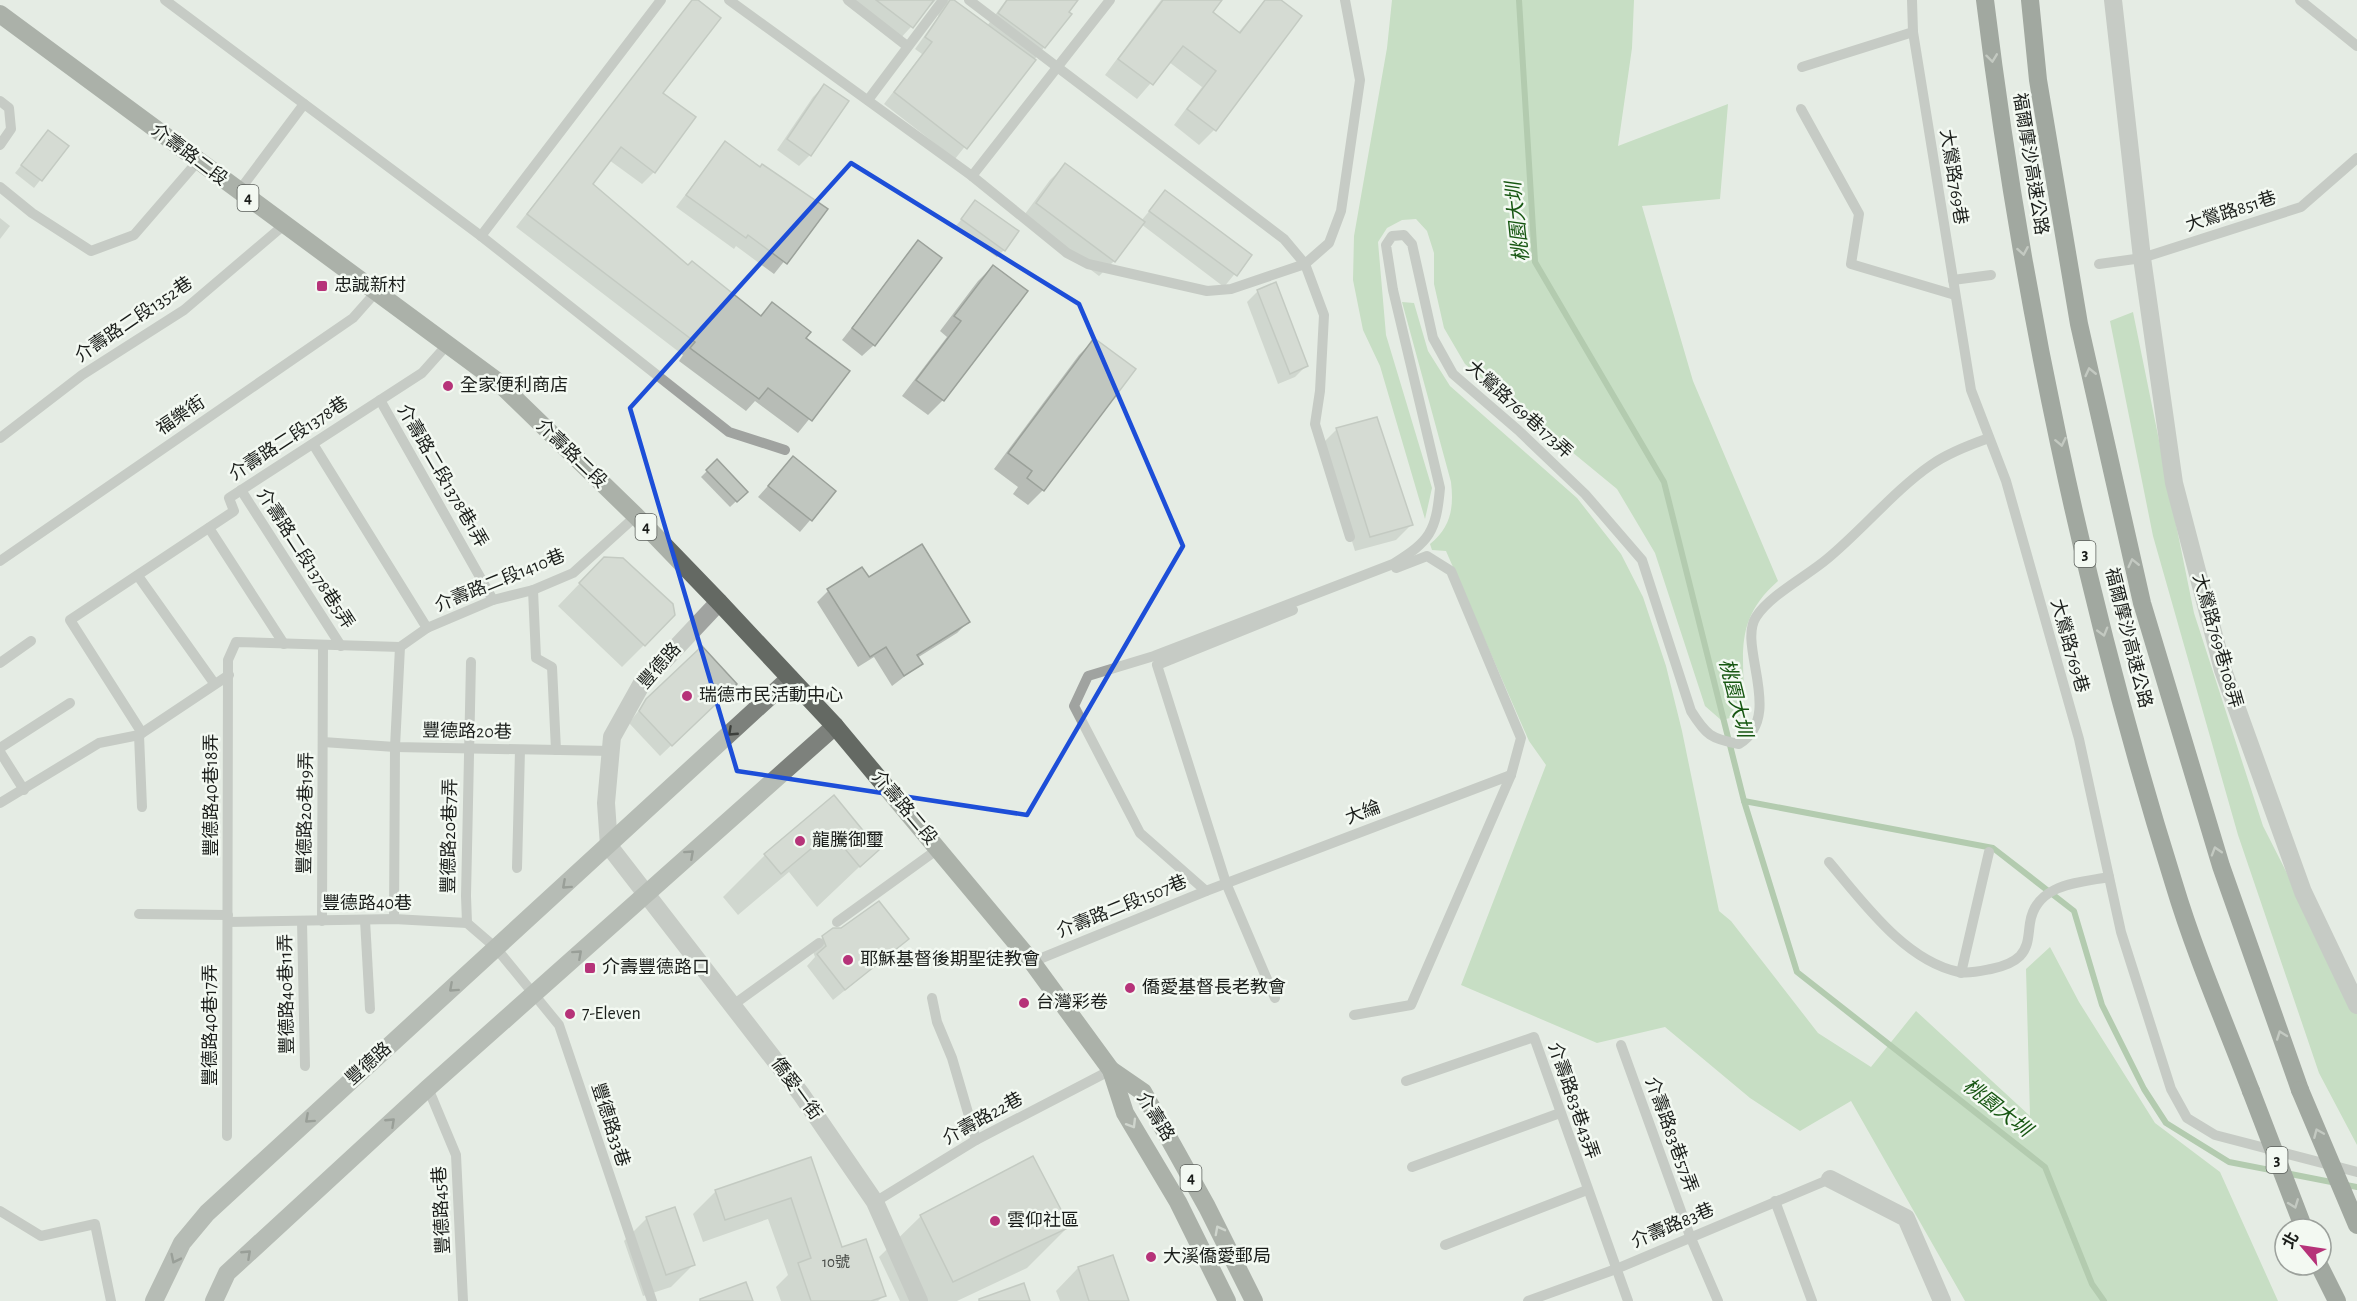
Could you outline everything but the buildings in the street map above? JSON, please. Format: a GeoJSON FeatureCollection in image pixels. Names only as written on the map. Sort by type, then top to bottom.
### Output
{"type":"FeatureCollection","features":[{"type":"Feature","properties":{"kind":"highway","name":"福爾摩沙高速公路"},"geometry":{"type":"LineString","coordinates":[[1985,0],[1996,91],[2036,329],[2099,619],[2174,886],[2299,1217]]}},
{"type":"Feature","properties":{"kind":"highway","name":"福爾摩沙高速公路"},"geometry":{"type":"LineString","coordinates":[[2030,0],[2038,80],[2079,324],[2142,603],[2221,866],[2300,1090],[2357,1225]]}},
{"type":"Feature","properties":{"kind":"highway"},"geometry":{"type":"LineString","coordinates":[[2325,1277],[2337,1301]]}},
{"type":"Feature","properties":{"kind":"main road","name":"介壽路二段"},"geometry":{"type":"LineString","coordinates":[[0,14],[497,381],[636,516],[835,726],[1032,962]]}},
{"type":"Feature","properties":{"kind":"main road","name":"豐德路"},"geometry":{"type":"LineString","coordinates":[[154,1301],[182,1243],[207,1213],[790,678]]}},
{"type":"Feature","properties":{"kind":"main road"},"geometry":{"type":"LineString","coordinates":[[214,1301],[227,1273],[534,992],[835,726]]}},
{"type":"Feature","properties":{"kind":"main road","name":"介壽路"},"geometry":{"type":"LineString","coordinates":[[1032,962],[1111,1070],[1125,1113],[1178,1202],[1227,1301]]}},
{"type":"Feature","properties":{"kind":"main road","name":"介壽路"},"geometry":{"type":"LineString","coordinates":[[1111,1070],[1143,1092],[1212,1216],[1254,1301]]}},
{"type":"Feature","properties":{"kind":"street","name":"大鶯路769巷108弄"},"geometry":{"type":"LineString","coordinates":[[2113,0],[2142,258],[2174,483],[2223,670],[2303,892],[2357,1005]]}},
{"type":"Feature","properties":{"kind":"street","name":"豐德路"},"geometry":{"type":"LineString","coordinates":[[609,846],[606,802],[612,737],[641,685],[718,602]]}},
{"type":"Feature","properties":{"kind":"street"},"geometry":{"type":"LineString","coordinates":[[609,846],[647,893]]}},
{"type":"Feature","properties":{"kind":"street","name":"僑愛一街"},"geometry":{"type":"LineString","coordinates":[[647,893],[801,1094],[875,1202],[919,1301]]}},
{"type":"Feature","properties":{"kind":"street"},"geometry":{"type":"LineString","coordinates":[[1830,1179],[1906,1218],[1942,1301]]}},
{"type":"Feature","properties":{"kind":"lane"},"geometry":{"type":"LineString","coordinates":[[165,0],[481,236],[729,432],[785,450]]}},
{"type":"Feature","properties":{"kind":"lane"},"geometry":{"type":"LineString","coordinates":[[481,236],[661,0]]}},
{"type":"Feature","properties":{"kind":"lane"},"geometry":{"type":"LineString","coordinates":[[729,0],[972,176],[1066,253],[1088,264],[1207,291],[1231,289],[1305,264],[1329,243],[1341,211],[1360,80],[1345,0]]}},
{"type":"Feature","properties":{"kind":"lane"},"geometry":{"type":"LineString","coordinates":[[848,0],[907,46]]}},
{"type":"Feature","properties":{"kind":"lane"},"geometry":{"type":"LineString","coordinates":[[868,100],[943,0]]}},
{"type":"Feature","properties":{"kind":"lane"},"geometry":{"type":"LineString","coordinates":[[969,0],[1284,239],[1305,264],[1324,315],[1320,391],[1315,424],[1350,537]]}},
{"type":"Feature","properties":{"kind":"lane"},"geometry":{"type":"LineString","coordinates":[[972,176],[1110,0]]}},
{"type":"Feature","properties":{"kind":"lane","name":"大鶯路769巷"},"geometry":{"type":"LineString","coordinates":[[1912,0],[1913,32],[1971,390],[2006,482],[2079,739],[2121,932],[2167,1078],[2187,1118],[2215,1135],[2357,1172]]}},
{"type":"Feature","properties":{"kind":"lane"},"geometry":{"type":"LineString","coordinates":[[2300,0],[2357,46]]}},
{"type":"Feature","properties":{"kind":"lane"},"geometry":{"type":"LineString","coordinates":[[1802,67],[1913,32]]}},
{"type":"Feature","properties":{"kind":"lane"},"geometry":{"type":"LineString","coordinates":[[0,101],[9,108],[11,129],[0,145]]}},
{"type":"Feature","properties":{"kind":"lane"},"geometry":{"type":"LineString","coordinates":[[239,191],[304,104]]}},
{"type":"Feature","properties":{"kind":"lane"},"geometry":{"type":"LineString","coordinates":[[1800,109],[1860,214],[1851,264],[1955,295]]}},
{"type":"Feature","properties":{"kind":"lane","name":"大鶯路851巷"},"geometry":{"type":"LineString","coordinates":[[2098,264],[2142,258],[2301,207],[2357,158]]}},
{"type":"Feature","properties":{"kind":"lane"},"geometry":{"type":"LineString","coordinates":[[0,187],[32,213],[91,251],[134,236],[198,161]]}},
{"type":"Feature","properties":{"kind":"lane","name":"介壽路二段1352巷"},"geometry":{"type":"LineString","coordinates":[[0,438],[82,375],[184,310],[284,225]]}},
{"type":"Feature","properties":{"kind":"lane","name":"大鶯路769巷173弄"},"geometry":{"type":"LineString","coordinates":[[1206,891],[1140,833],[1074,706],[1088,676],[1154,656],[1392,564],[1417,549],[1430,535],[1438,511],[1440,488],[1393,290],[1386,245],[1392,236],[1404,235],[1412,244],[1433,338],[1453,374],[1518,430],[1585,494],[1642,560],[1691,711],[1705,733],[1720,741],[1740,744],[1749,738],[1757,717],[1760,692],[1751,633],[1756,617],[1771,602],[1828,559],[1931,465],[1967,446],[1989,438]]}},
{"type":"Feature","properties":{"kind":"lane"},"geometry":{"type":"LineString","coordinates":[[1953,280],[1991,275]]}},
{"type":"Feature","properties":{"kind":"lane","name":"福樂街"},"geometry":{"type":"LineString","coordinates":[[0,561],[353,318],[376,292]]}},
{"type":"Feature","properties":{"kind":"lane","name":"介壽路二段1378巷"},"geometry":{"type":"LineString","coordinates":[[141,734],[70,620],[234,511],[229,498],[422,373],[447,345]]}},
{"type":"Feature","properties":{"kind":"lane","name":"介壽路二段1378巷1弄"},"geometry":{"type":"LineString","coordinates":[[380,400],[493,600]]}},
{"type":"Feature","properties":{"kind":"lane"},"geometry":{"type":"LineString","coordinates":[[312,444],[427,628]]}},
{"type":"Feature","properties":{"kind":"lane","name":"介壽路二段1378巷5弄"},"geometry":{"type":"LineString","coordinates":[[241,490],[341,646]]}},
{"type":"Feature","properties":{"kind":"lane","name":"介壽路二段1410巷"},"geometry":{"type":"LineString","coordinates":[[400,647],[427,628],[493,600],[533,590],[573,573],[636,516]]}},
{"type":"Feature","properties":{"kind":"lane"},"geometry":{"type":"LineString","coordinates":[[208,528],[284,644],[400,647],[395,747],[394,919]]}},
{"type":"Feature","properties":{"kind":"lane"},"geometry":{"type":"LineString","coordinates":[[1275,998],[1226,883],[1157,665],[1427,556],[1451,571],[1521,738],[1511,775],[1411,1005],[1354,1015]]}},
{"type":"Feature","properties":{"kind":"lane"},"geometry":{"type":"LineString","coordinates":[[138,576],[214,683]]}},
{"type":"Feature","properties":{"kind":"lane"},"geometry":{"type":"LineString","coordinates":[[533,590],[536,658],[552,667],[556,750]]}},
{"type":"Feature","properties":{"kind":"lane"},"geometry":{"type":"LineString","coordinates":[[0,663],[31,641]]}},
{"type":"Feature","properties":{"kind":"lane","name":"豐德路40巷18弄"},"geometry":{"type":"LineString","coordinates":[[228,918],[228,660],[236,642],[284,644]]}},
{"type":"Feature","properties":{"kind":"lane","name":"豐德路20巷19弄"},"geometry":{"type":"LineString","coordinates":[[322,921],[323,645]]}},
{"type":"Feature","properties":{"kind":"lane","name":"豐德路20巷7弄"},"geometry":{"type":"LineString","coordinates":[[468,923],[468,750],[471,662]]}},
{"type":"Feature","properties":{"kind":"lane"},"geometry":{"type":"LineString","coordinates":[[0,803],[99,743],[141,734],[229,675]]}},
{"type":"Feature","properties":{"kind":"lane"},"geometry":{"type":"LineString","coordinates":[[24,790],[0,750],[70,703]]}},
{"type":"Feature","properties":{"kind":"lane"},"geometry":{"type":"LineString","coordinates":[[141,734],[142,807]]}},
{"type":"Feature","properties":{"kind":"lane","name":"豐德路20巷"},"geometry":{"type":"LineString","coordinates":[[323,742],[468,750],[611,751]]}},
{"type":"Feature","properties":{"kind":"lane"},"geometry":{"type":"LineString","coordinates":[[517,867],[520,750]]}},
{"type":"Feature","properties":{"kind":"lane","name":"大綸"},"geometry":{"type":"LineString","coordinates":[[1226,883],[1511,775]]}},
{"type":"Feature","properties":{"kind":"lane"},"geometry":{"type":"LineString","coordinates":[[837,922],[938,849]]}},
{"type":"Feature","properties":{"kind":"lane"},"geometry":{"type":"LineString","coordinates":[[1961,973],[1989,852]]}},
{"type":"Feature","properties":{"kind":"lane"},"geometry":{"type":"LineString","coordinates":[[1829,862],[1883,926],[1932,963],[1961,973],[2005,966],[2019,957],[2029,943],[2032,908],[2045,894],[2066,885],[2109,877]]}},
{"type":"Feature","properties":{"kind":"lane","name":"介壽路二段1507巷"},"geometry":{"type":"LineString","coordinates":[[1032,962],[1226,883]]}},
{"type":"Feature","properties":{"kind":"lane","name":"豐德路40巷"},"geometry":{"type":"LineString","coordinates":[[139,914],[302,921],[394,919],[468,923]]}},
{"type":"Feature","properties":{"kind":"lane","name":"豐德路40巷17弄"},"geometry":{"type":"LineString","coordinates":[[227,1136],[228,918]]}},
{"type":"Feature","properties":{"kind":"lane"},"geometry":{"type":"LineString","coordinates":[[365,920],[370,1010]]}},
{"type":"Feature","properties":{"kind":"lane","name":"豐德路40巷11弄"},"geometry":{"type":"LineString","coordinates":[[302,921],[305,1066]]}},
{"type":"Feature","properties":{"kind":"lane"},"geometry":{"type":"LineString","coordinates":[[468,923],[496,948]]}},
{"type":"Feature","properties":{"kind":"lane"},"geometry":{"type":"LineString","coordinates":[[733,1005],[819,944]]}},
{"type":"Feature","properties":{"kind":"lane","name":"豐德路33巷"},"geometry":{"type":"LineString","coordinates":[[496,948],[534,992],[559,1026],[652,1301]]}},
{"type":"Feature","properties":{"kind":"lane"},"geometry":{"type":"LineString","coordinates":[[932,998],[937,1022],[952,1058],[976,1140]]}},
{"type":"Feature","properties":{"kind":"lane","name":"介壽路83巷43弄"},"geometry":{"type":"LineString","coordinates":[[1406,1080],[1534,1036],[1628,1301]]}},
{"type":"Feature","properties":{"kind":"lane","name":"介壽路83巷57弄"},"geometry":{"type":"LineString","coordinates":[[1621,1045],[1690,1236],[1718,1301]]}},
{"type":"Feature","properties":{"kind":"lane","name":"介壽路22巷"},"geometry":{"type":"LineString","coordinates":[[875,1202],[976,1140],[1111,1070]]}},
{"type":"Feature","properties":{"kind":"lane","name":"豐德路45巷"},"geometry":{"type":"LineString","coordinates":[[428,1088],[456,1155],[463,1301]]}},
{"type":"Feature","properties":{"kind":"lane"},"geometry":{"type":"LineString","coordinates":[[1412,1167],[1560,1113]]}},
{"type":"Feature","properties":{"kind":"lane","name":"介壽路83巷"},"geometry":{"type":"LineString","coordinates":[[1531,1300],[1616,1269],[1830,1179]]}},
{"type":"Feature","properties":{"kind":"lane"},"geometry":{"type":"LineString","coordinates":[[1445,1245],[1587,1190]]}},
{"type":"Feature","properties":{"kind":"lane"},"geometry":{"type":"LineString","coordinates":[[1775,1201],[1812,1301]]}},
{"type":"Feature","properties":{"kind":"lane"},"geometry":{"type":"LineString","coordinates":[[0,1212],[41,1236],[95,1224],[111,1301]]}},
{"type":"Feature","properties":{"kind":"highlighted area"},"geometry":{"type":"Polygon","coordinates":[[[851,163],[1079,304],[1183,546],[1027,815],[737,771],[630,408],[851,163]]]}},
{"type":"Feature","properties":{"kind":"green space"},"geometry":{"type":"Polygon","coordinates":[[[1392,0],[1634,0],[1632,48],[1618,146],[1728,104],[1720,199],[1642,206],[1693,381],[1778,581],[1763,597],[1747,627],[1743,659],[1744,715],[1721,720],[1705,706],[1655,553],[1617,489],[1465,364],[1444,328],[1434,284],[1434,253],[1427,231],[1416,219],[1402,220],[1387,228],[1378,242],[1386,335],[1432,488],[1425,519],[1380,366],[1363,330],[1353,280],[1354,236],[1387,48],[1392,0]]]}},
{"type":"Feature","properties":{"kind":"green space"},"geometry":{"type":"Polygon","coordinates":[[[1402,302],[1414,303],[1428,351],[1450,386],[1577,498],[1621,554],[1643,597],[1666,666],[1682,731],[1719,911],[1731,921],[1818,1033],[1871,1067],[1916,1011],[2030,1116],[2026,969],[2050,947],[2079,1002],[2155,1123],[2220,1172],[2278,1301],[1965,1301],[1851,1101],[1800,1131],[1750,1098],[1665,1027],[1597,1043],[1461,985],[1546,765],[1529,741],[1446,551],[1432,550],[1430,544],[1443,531],[1450,516],[1451,482],[1402,302]]]}},
{"type":"Feature","properties":{"kind":"green space"},"geometry":{"type":"Polygon","coordinates":[[[2133,312],[2194,613],[2263,826],[2357,1011],[2357,1145],[2319,1073],[2238,835],[2153,536],[2110,321],[2133,312]]]}},
{"type":"Feature","properties":{"kind":"waterway","name":"桃園大圳"},"geometry":{"type":"LineString","coordinates":[[1519,0],[1535,262],[1664,482],[1744,801],[1797,972],[2045,1167],[2092,1284],[2104,1301]]}},
{"type":"Feature","properties":{"kind":"waterway"},"geometry":{"type":"LineString","coordinates":[[1744,801],[1993,848],[2074,911],[2102,1005],[2144,1089],[2166,1123],[2229,1162],[2357,1187]]}},
{"type":"Feature","properties":{"kind":"place","name":"忠誠新村"},"geometry":{"type":"Point","coordinates":[322,286]}},
{"type":"Feature","properties":{"kind":"place","name":"全家便利商店"},"geometry":{"type":"Point","coordinates":[448,386]}},
{"type":"Feature","properties":{"kind":"place","name":"瑞德市民活動中心"},"geometry":{"type":"Point","coordinates":[687,696]}},
{"type":"Feature","properties":{"kind":"place","name":"龍騰御璽"},"geometry":{"type":"Point","coordinates":[800,841]}},
{"type":"Feature","properties":{"kind":"place","name":"耶穌基督後期聖徒教會"},"geometry":{"type":"Point","coordinates":[848,960]}},
{"type":"Feature","properties":{"kind":"place","name":"介壽豐德路口"},"geometry":{"type":"Point","coordinates":[590,968]}},
{"type":"Feature","properties":{"kind":"place","name":"僑愛基督長老教會"},"geometry":{"type":"Point","coordinates":[1130,988]}},
{"type":"Feature","properties":{"kind":"place","name":"台灣彩卷"},"geometry":{"type":"Point","coordinates":[1024,1003]}},
{"type":"Feature","properties":{"kind":"place","name":"7-Eleven"},"geometry":{"type":"Point","coordinates":[570,1014]}},
{"type":"Feature","properties":{"kind":"place","name":"雲仰社區"},"geometry":{"type":"Point","coordinates":[995,1221]}},
{"type":"Feature","properties":{"kind":"place","name":"大溪僑愛郵局"},"geometry":{"type":"Point","coordinates":[1151,1257]}}]}
